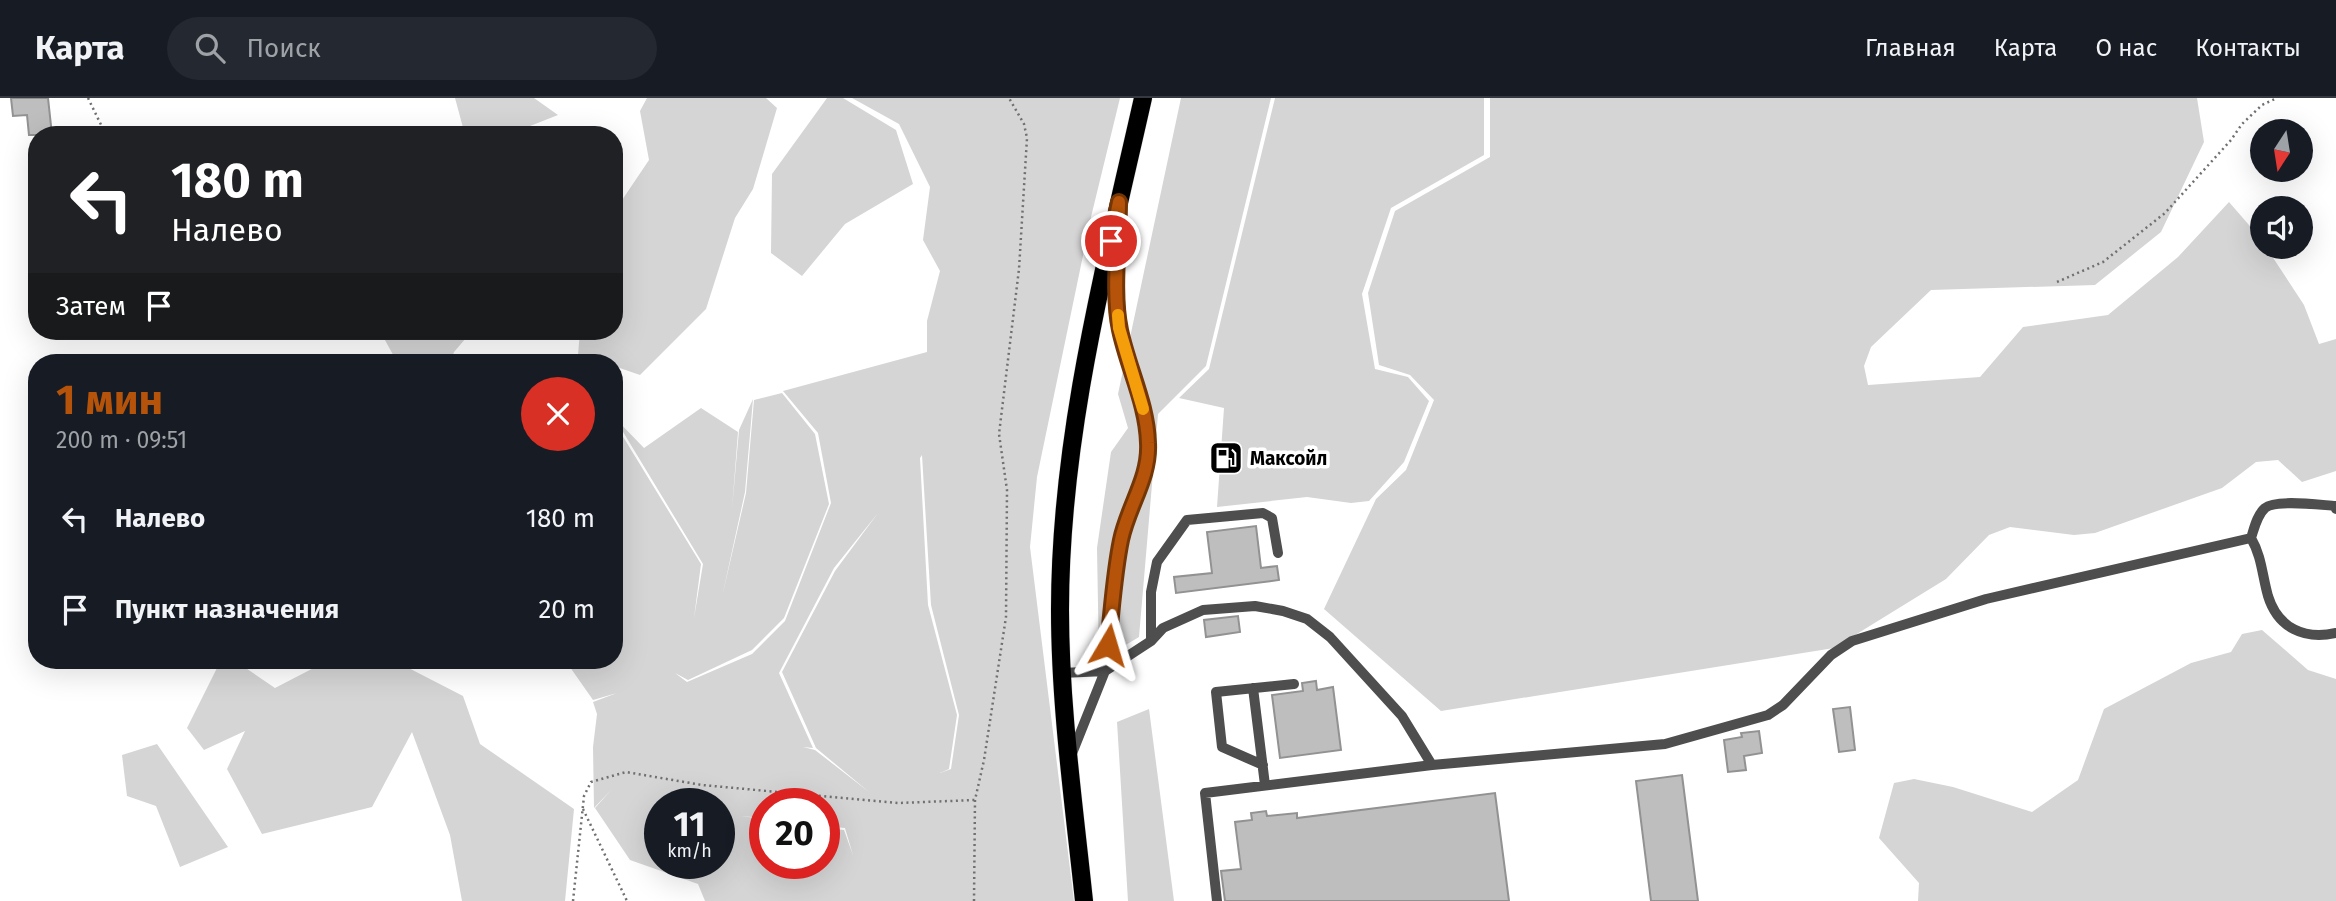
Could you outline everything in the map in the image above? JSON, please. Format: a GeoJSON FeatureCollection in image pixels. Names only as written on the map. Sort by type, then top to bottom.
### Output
{"type":"FeatureCollection","features":[{"type":"Feature","properties":{"kind":"main road"},"geometry":{"type":"LineString","coordinates":[[1084,901],[1062,673],[1061,561],[1071,454],[1083,367],[1143,98]]}},
{"type":"Feature","properties":{"kind":"lane"},"geometry":{"type":"LineString","coordinates":[[1069,759],[1105,671],[1121,540],[1141,488],[1149,444],[1144,413],[1119,328],[1119,202]]}},
{"type":"Feature","properties":{"kind":"lane"},"geometry":{"type":"LineString","coordinates":[[2336,509],[2336,506],[2281,503],[2267,506],[2259,515],[2251,538],[2259,553],[2268,597],[2288,628],[2306,634],[2336,633]]}},
{"type":"Feature","properties":{"kind":"lane"},"geometry":{"type":"LineString","coordinates":[[1150,641],[1152,592],[1157,562],[1187,520],[1263,513],[1272,517],[1278,553]]}},
{"type":"Feature","properties":{"kind":"lane"},"geometry":{"type":"LineString","coordinates":[[1217,901],[1205,793],[1432,765],[1665,744],[1768,715],[1783,705],[1831,655],[1852,641],[1986,599],[2251,538]]}},
{"type":"Feature","properties":{"kind":"lane"},"geometry":{"type":"LineString","coordinates":[[1062,673],[1105,671],[1150,641],[1163,628],[1203,610],[1255,606],[1283,611],[1307,619],[1330,637],[1402,716],[1432,765]]}},
{"type":"Feature","properties":{"kind":"lane"},"geometry":{"type":"LineString","coordinates":[[1263,765],[1222,747],[1216,692],[1294,684]]}},
{"type":"Feature","properties":{"kind":"lane"},"geometry":{"type":"LineString","coordinates":[[1253,688],[1265,785]]}},
{"type":"Feature","properties":{"kind":"path"},"geometry":{"type":"LineString","coordinates":[[88,98],[102,126]]}},
{"type":"Feature","properties":{"kind":"path"},"geometry":{"type":"LineString","coordinates":[[974,901],[975,800],[984,760],[1006,617],[1007,490],[999,434],[1019,269],[1027,138],[1024,124],[1009,98]]}},
{"type":"Feature","properties":{"kind":"path"},"geometry":{"type":"LineString","coordinates":[[2057,282],[2103,262],[2165,213],[2231,140],[2242,124],[2262,105],[2277,98]]}},
{"type":"Feature","properties":{"kind":"path"},"geometry":{"type":"LineString","coordinates":[[573,901],[584,796],[591,782],[603,777],[626,772],[702,785],[898,803],[975,800]]}},
{"type":"Feature","properties":{"kind":"path"},"geometry":{"type":"LineString","coordinates":[[582,808],[627,901]]}},
{"type":"Feature","properties":{"kind":"shaded area"},"geometry":{"type":"Polygon","coordinates":[[[455,98],[534,98],[558,115],[530,126],[463,126],[455,98]]]}},
{"type":"Feature","properties":{"kind":"shaded area"},"geometry":{"type":"Polygon","coordinates":[[[647,98],[766,98],[777,108],[753,189],[735,218],[706,309],[640,375],[623,369],[623,354],[578,354],[579,340],[623,340],[623,199],[649,160],[640,111],[647,98]]]}},
{"type":"Feature","properties":{"kind":"shaded area"},"geometry":{"type":"Polygon","coordinates":[[[827,98],[843,98],[896,130],[913,184],[845,224],[802,276],[771,253],[772,174],[827,98]]]}},
{"type":"Feature","properties":{"kind":"shaded area"},"geometry":{"type":"Polygon","coordinates":[[[852,98],[1120,98],[1091,217],[1037,477],[1030,547],[1074,901],[705,901],[698,884],[684,879],[735,879],[735,788],[644,788],[644,865],[630,860],[595,808],[612,789],[594,808],[593,747],[597,714],[593,702],[617,693],[593,700],[571,669],[623,669],[623,437],[701,564],[694,618],[703,564],[623,432],[623,426],[644,448],[701,408],[738,432],[732,509],[739,430],[753,399],[745,492],[722,597],[746,493],[754,400],[782,393],[815,434],[829,504],[784,618],[752,650],[688,680],[675,673],[687,682],[752,654],[785,621],[831,503],[818,433],[783,391],[927,352],[927,321],[940,271],[923,240],[930,187],[899,124],[852,98]],[[922,455],[920,458],[928,605],[957,715],[949,769],[940,773],[951,769],[959,715],[931,605],[922,455]],[[878,513],[834,568],[779,673],[813,748],[803,747],[815,750],[869,792],[816,748],[782,672],[835,571],[878,513]]]}},
{"type":"Feature","properties":{"kind":"shaded area"},"geometry":{"type":"Polygon","coordinates":[[[1181,98],[1271,98],[1206,366],[1158,414],[1139,637],[1099,661],[1097,548],[1111,452],[1128,428],[1118,394],[1181,98]]]}},
{"type":"Feature","properties":{"kind":"shaded area"},"geometry":{"type":"Polygon","coordinates":[[[1275,98],[1484,98],[1484,155],[1391,208],[1362,294],[1375,369],[1408,377],[1429,401],[1404,462],[1369,501],[1351,503],[1307,497],[1217,507],[1224,408],[1179,398],[1209,369],[1275,98]]]}},
{"type":"Feature","properties":{"kind":"shaded area"},"geometry":{"type":"Polygon","coordinates":[[[1490,98],[2197,98],[2204,142],[2161,232],[2095,285],[1931,290],[1871,347],[1864,366],[1868,385],[1980,377],[2023,327],[2108,315],[2178,257],[2229,202],[2250,226],[2250,259],[2274,259],[2304,305],[2319,344],[2336,339],[2336,471],[2302,482],[2278,460],[2256,462],[2222,488],[2095,533],[2074,535],[2010,527],[1989,535],[1946,579],[1834,648],[1441,711],[1324,609],[1376,499],[1406,470],[1434,400],[1410,375],[1379,365],[1368,293],[1395,211],[1490,157],[1490,98]]]}},
{"type":"Feature","properties":{"kind":"shaded area"},"geometry":{"type":"Polygon","coordinates":[[[385,340],[464,340],[453,354],[393,354],[385,340]]]}},
{"type":"Feature","properties":{"kind":"shaded area"},"geometry":{"type":"Polygon","coordinates":[[[2262,630],[2308,670],[2336,679],[2336,901],[1918,901],[1919,883],[1879,838],[1894,783],[1914,779],[1953,787],[2032,812],[2078,780],[2104,709],[2191,663],[2231,652],[2242,634],[2262,630]]]}},
{"type":"Feature","properties":{"kind":"shaded area"},"geometry":{"type":"Polygon","coordinates":[[[216,669],[247,669],[275,688],[312,669],[410,669],[463,696],[480,744],[574,809],[565,901],[462,901],[450,835],[412,732],[372,807],[262,834],[227,769],[245,731],[204,750],[187,728],[216,669]]]}},
{"type":"Feature","properties":{"kind":"shaded area"},"geometry":{"type":"Polygon","coordinates":[[[1149,709],[1174,901],[1128,901],[1117,722],[1149,709]]]}},
{"type":"Feature","properties":{"kind":"shaded area"},"geometry":{"type":"Polygon","coordinates":[[[157,744],[228,847],[180,867],[156,806],[127,796],[122,755],[157,744]]]}},
{"type":"Feature","properties":{"kind":"building"},"geometry":{"type":"Polygon","coordinates":[[[11,98],[48,98],[51,126],[28,126],[27,115],[13,116],[11,98]]]}},
{"type":"Feature","properties":{"kind":"building"},"geometry":{"type":"Polygon","coordinates":[[[1256,526],[1261,568],[1277,566],[1279,580],[1176,593],[1174,577],[1212,573],[1207,532],[1256,526]]]}},
{"type":"Feature","properties":{"kind":"building"},"geometry":{"type":"Polygon","coordinates":[[[1238,616],[1240,632],[1206,637],[1204,620],[1238,616]]]}},
{"type":"Feature","properties":{"kind":"building"},"geometry":{"type":"Polygon","coordinates":[[[1316,681],[1317,690],[1333,687],[1341,750],[1280,758],[1272,695],[1303,691],[1302,683],[1316,681]]]}},
{"type":"Feature","properties":{"kind":"building"},"geometry":{"type":"Polygon","coordinates":[[[1850,707],[1855,750],[1839,752],[1833,709],[1850,707]]]}},
{"type":"Feature","properties":{"kind":"building"},"geometry":{"type":"Polygon","coordinates":[[[1759,731],[1762,753],[1744,756],[1746,770],[1728,772],[1724,740],[1742,737],[1741,733],[1759,731]]]}},
{"type":"Feature","properties":{"kind":"building"},"geometry":{"type":"Polygon","coordinates":[[[1682,775],[1698,901],[1651,901],[1636,781],[1682,775]]]}},
{"type":"Feature","properties":{"kind":"building"},"geometry":{"type":"Polygon","coordinates":[[[1495,793],[1509,901],[1225,901],[1221,871],[1241,869],[1235,822],[1252,820],[1251,813],[1266,811],[1267,816],[1297,813],[1297,818],[1495,793]]]}},
{"type":"Feature","properties":{"kind":"slow traffic"},"geometry":{"type":"LineString","coordinates":[[1118,315],[1119,328],[1143,409]]}},
{"type":"Feature","properties":{"kind":"place","name":"Максойл"},"geometry":{"type":"Point","coordinates":[1226,458]}},
{"type":"Feature","properties":{"kind":"route"},"geometry":{"type":"LineString","coordinates":[[1108,645],[1121,540],[1141,488],[1149,444],[1144,413],[1119,328],[1119,202],[1111,241]]}}]}
